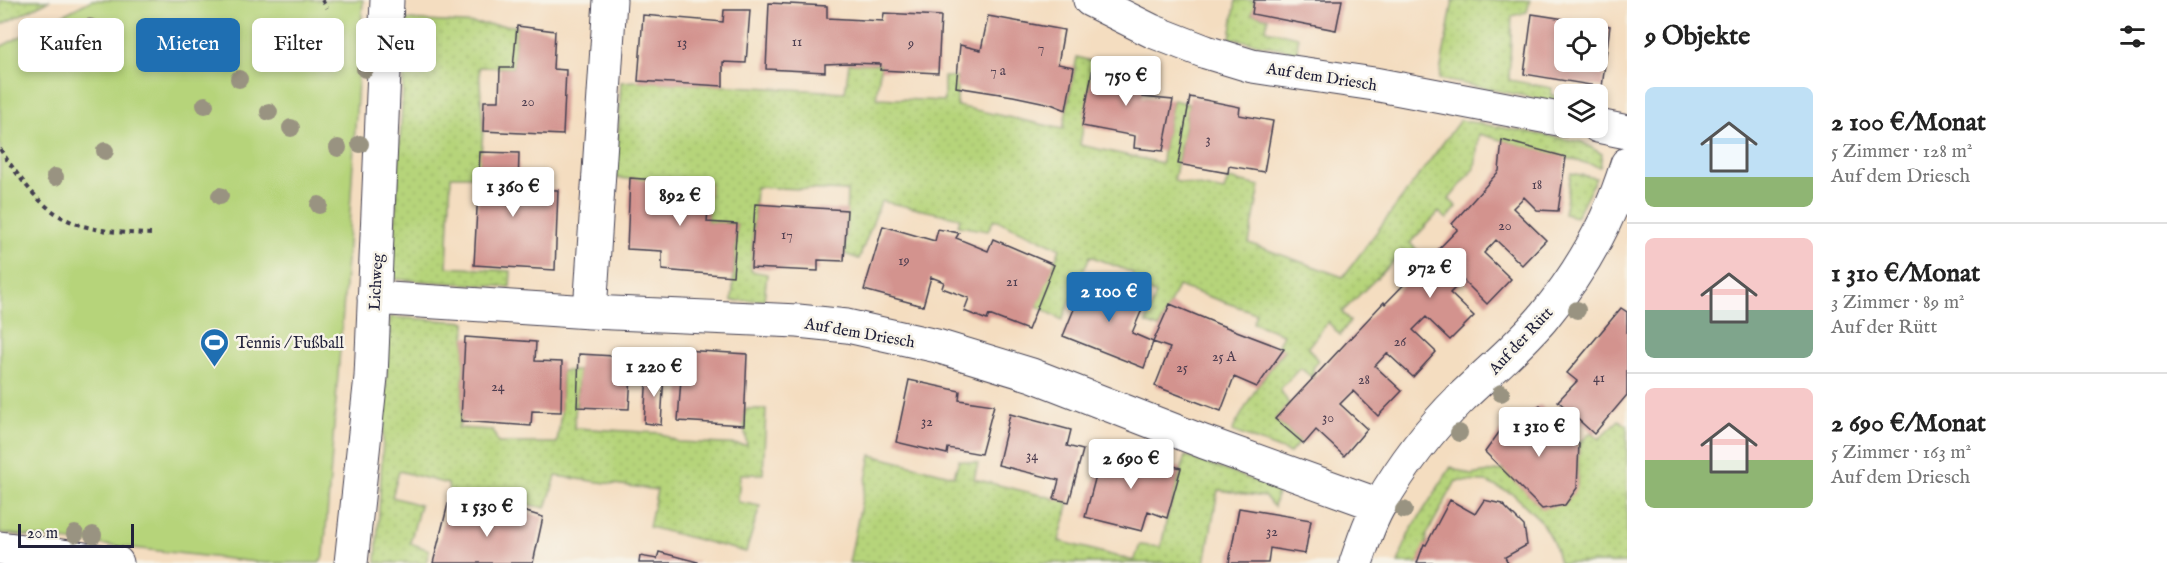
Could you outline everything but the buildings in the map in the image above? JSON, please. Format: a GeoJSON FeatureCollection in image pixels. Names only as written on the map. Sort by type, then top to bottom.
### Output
{"type":"FeatureCollection","features":[{"type":"Feature","properties":{"kind":"street","name":"Lichweg"},"geometry":{"type":"LineString","coordinates":[[351,563],[371,377],[387,0]]}},
{"type":"Feature","properties":{"kind":"street"},"geometry":{"type":"LineString","coordinates":[[590,312],[610,0]]}},
{"type":"Feature","properties":{"kind":"street","name":"Auf dem Driesch"},"geometry":{"type":"LineString","coordinates":[[1090,0],[1152,31],[1206,52],[1252,66],[1374,84],[1554,118]]}},
{"type":"Feature","properties":{"kind":"street"},"geometry":{"type":"LineString","coordinates":[[1608,128],[1627,132]]}},
{"type":"Feature","properties":{"kind":"street","name":"Auf der Rütt"},"geometry":{"type":"LineString","coordinates":[[1356,563],[1379,505],[1415,452],[1441,420],[1513,351],[1558,298],[1598,237],[1611,210],[1627,164]]}},
{"type":"Feature","properties":{"kind":"street","name":"Auf dem Driesch"},"geometry":{"type":"LineString","coordinates":[[374,298],[590,312],[798,321],[847,326],[938,346],[1032,375],[1204,442],[1379,505]]}},
{"type":"Feature","properties":{"kind":"street"},"geometry":{"type":"LineString","coordinates":[[0,548],[117,563]]}},
{"type":"Feature","properties":{"kind":"path"},"geometry":{"type":"LineString","coordinates":[[322,0],[327,8]]}},
{"type":"Feature","properties":{"kind":"path"},"geometry":{"type":"LineString","coordinates":[[0,149],[41,203],[68,222],[115,232],[154,234]]}},
{"type":"Feature","properties":{"kind":"green space"},"geometry":{"type":"Polygon","coordinates":[[[0,0],[50,0],[0,25],[0,0]]]}},
{"type":"Feature","properties":{"kind":"green space"},"geometry":{"type":"Polygon","coordinates":[[[92,0],[363,0],[362,18],[356,18],[356,72],[359,72],[347,259],[324,555],[319,563],[265,563],[0,533],[0,47],[18,38],[18,72],[124,72],[124,18],[57,18],[92,0]]]}},
{"type":"Feature","properties":{"kind":"green space"},"geometry":{"type":"Polygon","coordinates":[[[1236,0],[1255,0],[1252,14],[1268,18],[1266,30],[1298,37],[1297,52],[1230,38],[1236,0]]]}},
{"type":"Feature","properties":{"kind":"green space"},"geometry":{"type":"Polygon","coordinates":[[[1453,0],[1530,0],[1527,12],[1512,16],[1509,80],[1552,88],[1551,95],[1554,95],[1554,102],[1439,79],[1453,0]]]}},
{"type":"Feature","properties":{"kind":"green space"},"geometry":{"type":"Polygon","coordinates":[[[436,22],[517,26],[513,68],[479,67],[483,131],[479,176],[451,176],[447,267],[511,271],[510,287],[392,279],[404,72],[436,72],[436,22]]]}},
{"type":"Feature","properties":{"kind":"green space"},"geometry":{"type":"Polygon","coordinates":[[[1077,57],[1094,62],[1080,145],[1162,163],[1173,100],[1189,104],[1174,181],[1224,191],[1228,179],[1260,186],[1249,243],[1343,277],[1460,120],[1582,142],[1602,154],[1600,167],[1479,134],[1475,168],[1449,199],[1457,207],[1447,219],[1439,212],[1410,243],[1423,256],[1416,262],[1404,251],[1342,312],[1350,321],[1340,335],[1328,322],[1308,347],[1318,361],[1313,368],[1313,378],[1300,368],[1280,389],[1289,404],[1275,419],[1300,441],[1290,453],[1232,431],[1257,387],[1284,350],[1277,347],[1283,334],[1253,323],[1256,313],[1178,286],[1159,328],[1146,323],[1156,294],[1130,283],[1133,273],[1090,256],[1062,320],[1037,306],[1060,248],[994,219],[988,231],[958,226],[960,218],[881,201],[859,259],[845,254],[847,191],[756,187],[751,271],[767,274],[764,300],[732,301],[737,224],[707,222],[709,184],[616,178],[621,82],[845,92],[849,63],[881,64],[876,98],[944,101],[944,77],[957,77],[957,106],[1063,129],[1077,57]]]}},
{"type":"Feature","properties":{"kind":"green space"},"geometry":{"type":"Polygon","coordinates":[[[1571,173],[1596,178],[1576,217],[1564,214],[1571,173]]]}},
{"type":"Feature","properties":{"kind":"green space"},"geometry":{"type":"Polygon","coordinates":[[[390,317],[466,322],[461,421],[458,428],[493,430],[498,443],[557,443],[561,412],[562,371],[579,371],[574,428],[660,433],[678,442],[747,445],[744,425],[745,409],[766,409],[763,474],[740,474],[738,502],[760,506],[746,552],[649,527],[657,490],[556,476],[546,508],[516,502],[511,511],[449,494],[448,484],[399,471],[392,497],[420,505],[410,543],[429,550],[426,563],[376,563],[390,317]]]}},
{"type":"Feature","properties":{"kind":"green space"},"geometry":{"type":"Polygon","coordinates":[[[1619,420],[1627,426],[1627,563],[1559,563],[1554,544],[1540,520],[1513,494],[1486,482],[1456,481],[1427,534],[1426,545],[1418,563],[1398,563],[1409,533],[1451,467],[1470,475],[1503,470],[1577,486],[1579,444],[1591,432],[1599,439],[1619,420]]]}},
{"type":"Feature","properties":{"kind":"green space"},"geometry":{"type":"Polygon","coordinates":[[[871,455],[954,476],[959,460],[978,463],[974,479],[1069,502],[1059,541],[1134,561],[1140,545],[1161,547],[1185,456],[1278,489],[1274,507],[1265,497],[1218,490],[1205,563],[849,563],[871,455]]]}},
{"type":"Feature","properties":{"kind":"place","name":"Tennis / Fußball"},"geometry":{"type":"Point","coordinates":[215,368]}}]}
